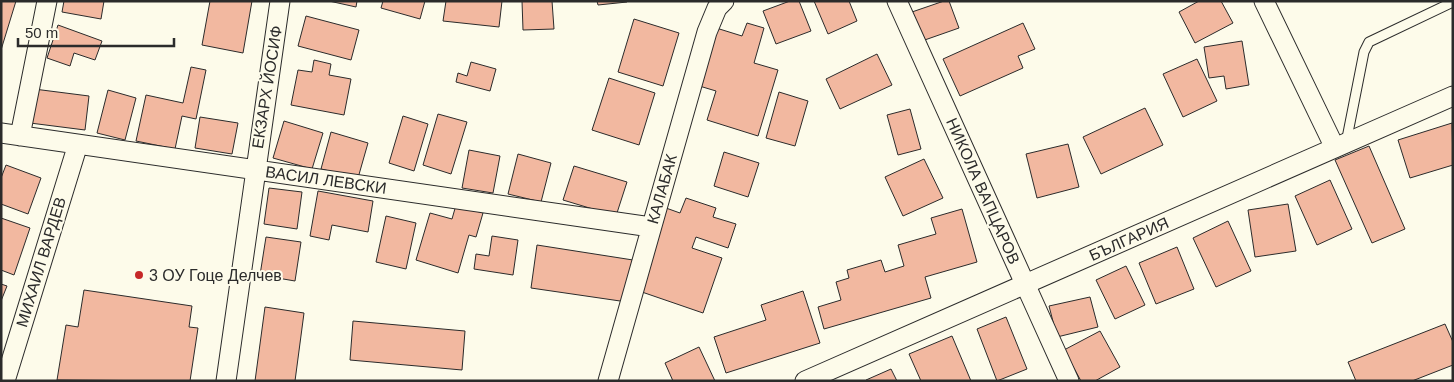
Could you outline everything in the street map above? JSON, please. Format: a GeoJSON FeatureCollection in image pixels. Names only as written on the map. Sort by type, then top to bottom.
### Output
{"type":"FeatureCollection","features":[{"type":"Feature","properties":{"kind":"street"},"geometry":{"type":"LineString","coordinates":[[10,134],[47,1]]}},
{"type":"Feature","properties":{"kind":"street","name":"ЕКЗАРХ ЙОСИФ"},"geometry":{"type":"LineString","coordinates":[[226,381],[280,1]]}},
{"type":"Feature","properties":{"kind":"street","name":"КАЛАБАК"},"geometry":{"type":"LineString","coordinates":[[608,381],[707,32],[712,18],[724,1]]}},
{"type":"Feature","properties":{"kind":"street","name":"НИКОЛА ВАПЦАРОВ"},"geometry":{"type":"LineString","coordinates":[[897,1],[1069,381]]}},
{"type":"Feature","properties":{"kind":"street"},"geometry":{"type":"LineString","coordinates":[[1264,1],[1341,145]]}},
{"type":"Feature","properties":{"kind":"street","name":"БЪЛГАРИЯ"},"geometry":{"type":"LineString","coordinates":[[805,381],[1453,96]]}},
{"type":"Feature","properties":{"kind":"street","name":"ВАСИЛ ЛЕВСКИ"},"geometry":{"type":"LineString","coordinates":[[10,134],[651,227]]}},
{"type":"Feature","properties":{"kind":"street","name":"МИХАИЛ ВАРДЕВ"},"geometry":{"type":"LineString","coordinates":[[5,381],[78,144]]}},
{"type":"Feature","properties":{"kind":"lane"},"geometry":{"type":"LineString","coordinates":[[1341,145],[1364,52],[1369,42],[1453,2]]}},
{"type":"Feature","properties":{"kind":"building"},"geometry":{"type":"Polygon","coordinates":[[[1,1],[16,1],[1,50],[1,1]]]}},
{"type":"Feature","properties":{"kind":"building"},"geometry":{"type":"Polygon","coordinates":[[[64,1],[104,1],[101,19],[62,12],[64,1]]]}},
{"type":"Feature","properties":{"kind":"building"},"geometry":{"type":"Polygon","coordinates":[[[210,1],[252,1],[243,53],[202,45],[210,1]]]}},
{"type":"Feature","properties":{"kind":"building"},"geometry":{"type":"Polygon","coordinates":[[[329,1],[357,1],[356,7],[329,1]]]}},
{"type":"Feature","properties":{"kind":"building"},"geometry":{"type":"Polygon","coordinates":[[[383,1],[425,1],[420,19],[381,8],[383,1]]]}},
{"type":"Feature","properties":{"kind":"building"},"geometry":{"type":"Polygon","coordinates":[[[446,1],[502,1],[499,27],[443,21],[446,1]]]}},
{"type":"Feature","properties":{"kind":"building"},"geometry":{"type":"Polygon","coordinates":[[[522,1],[552,1],[554,29],[523,30],[522,1]]]}},
{"type":"Feature","properties":{"kind":"building"},"geometry":{"type":"Polygon","coordinates":[[[597,1],[627,1],[627,2],[598,5],[597,1]]]}},
{"type":"Feature","properties":{"kind":"building"},"geometry":{"type":"Polygon","coordinates":[[[790,1],[799,1],[811,31],[776,44],[763,11],[790,1]]]}},
{"type":"Feature","properties":{"kind":"building"},"geometry":{"type":"Polygon","coordinates":[[[814,1],[849,1],[857,21],[828,34],[814,1]]]}},
{"type":"Feature","properties":{"kind":"building"},"geometry":{"type":"Polygon","coordinates":[[[949,1],[959,28],[919,42],[909,13],[949,1]]]}},
{"type":"Feature","properties":{"kind":"building"},"geometry":{"type":"Polygon","coordinates":[[[1199,1],[1221,1],[1233,23],[1195,43],[1179,12],[1199,1]]]}},
{"type":"Feature","properties":{"kind":"building"},"geometry":{"type":"Polygon","coordinates":[[[306,16],[359,30],[351,60],[298,46],[306,16]]]}},
{"type":"Feature","properties":{"kind":"building"},"geometry":{"type":"Polygon","coordinates":[[[634,19],[679,33],[663,86],[618,72],[634,19]]]}},
{"type":"Feature","properties":{"kind":"building"},"geometry":{"type":"Polygon","coordinates":[[[747,23],[764,28],[754,63],[778,70],[758,136],[707,120],[716,91],[696,85],[713,27],[742,36],[747,23]]]}},
{"type":"Feature","properties":{"kind":"building"},"geometry":{"type":"Polygon","coordinates":[[[1023,23],[1035,49],[1018,56],[1023,68],[960,96],[943,59],[1023,23]]]}},
{"type":"Feature","properties":{"kind":"building"},"geometry":{"type":"Polygon","coordinates":[[[58,25],[102,41],[95,60],[74,53],[70,66],[47,58],[58,25]]]}},
{"type":"Feature","properties":{"kind":"building"},"geometry":{"type":"Polygon","coordinates":[[[1242,41],[1249,85],[1226,89],[1224,76],[1209,78],[1204,47],[1242,41]]]}},
{"type":"Feature","properties":{"kind":"building"},"geometry":{"type":"Polygon","coordinates":[[[877,54],[892,85],[840,109],[826,79],[877,54]]]}},
{"type":"Feature","properties":{"kind":"building"},"geometry":{"type":"Polygon","coordinates":[[[1197,59],[1217,101],[1183,117],[1163,74],[1197,59]]]}},
{"type":"Feature","properties":{"kind":"building"},"geometry":{"type":"Polygon","coordinates":[[[314,60],[331,64],[329,75],[351,79],[344,115],[291,105],[298,70],[312,72],[314,60]]]}},
{"type":"Feature","properties":{"kind":"building"},"geometry":{"type":"Polygon","coordinates":[[[471,62],[496,69],[490,91],[456,82],[458,73],[467,76],[471,62]]]}},
{"type":"Feature","properties":{"kind":"building"},"geometry":{"type":"Polygon","coordinates":[[[191,67],[206,70],[196,119],[182,116],[175,149],[136,141],[146,95],[183,103],[191,67]]]}},
{"type":"Feature","properties":{"kind":"building"},"geometry":{"type":"Polygon","coordinates":[[[609,78],[655,93],[639,145],[592,130],[609,78]]]}},
{"type":"Feature","properties":{"kind":"building"},"geometry":{"type":"Polygon","coordinates":[[[34,89],[89,96],[85,130],[30,123],[34,89]]]}},
{"type":"Feature","properties":{"kind":"building"},"geometry":{"type":"Polygon","coordinates":[[[108,90],[136,98],[125,140],[97,133],[108,90]]]}},
{"type":"Feature","properties":{"kind":"building"},"geometry":{"type":"Polygon","coordinates":[[[779,92],[808,101],[795,146],[766,138],[779,92]]]}},
{"type":"Feature","properties":{"kind":"building"},"geometry":{"type":"Polygon","coordinates":[[[1145,108],[1163,145],[1101,174],[1083,137],[1145,108]]]}},
{"type":"Feature","properties":{"kind":"building"},"geometry":{"type":"Polygon","coordinates":[[[910,109],[921,149],[898,155],[887,115],[910,109]]]}},
{"type":"Feature","properties":{"kind":"building"},"geometry":{"type":"Polygon","coordinates":[[[438,114],[467,122],[451,174],[423,165],[438,114]]]}},
{"type":"Feature","properties":{"kind":"building"},"geometry":{"type":"Polygon","coordinates":[[[403,116],[428,124],[414,171],[389,163],[403,116]]]}},
{"type":"Feature","properties":{"kind":"building"},"geometry":{"type":"Polygon","coordinates":[[[200,117],[238,123],[232,154],[195,148],[200,117]]]}},
{"type":"Feature","properties":{"kind":"building"},"geometry":{"type":"Polygon","coordinates":[[[284,121],[323,133],[312,169],[273,158],[284,121]]]}},
{"type":"Feature","properties":{"kind":"building"},"geometry":{"type":"Polygon","coordinates":[[[1452,123],[1453,165],[1410,178],[1398,140],[1452,123]]]}},
{"type":"Feature","properties":{"kind":"building"},"geometry":{"type":"Polygon","coordinates":[[[331,132],[368,143],[358,178],[321,169],[331,132]]]}},
{"type":"Feature","properties":{"kind":"building"},"geometry":{"type":"Polygon","coordinates":[[[1068,144],[1079,187],[1037,198],[1026,154],[1068,144]]]}},
{"type":"Feature","properties":{"kind":"building"},"geometry":{"type":"Polygon","coordinates":[[[1369,146],[1405,229],[1372,243],[1335,160],[1369,146]]]}},
{"type":"Feature","properties":{"kind":"building"},"geometry":{"type":"Polygon","coordinates":[[[469,150],[500,156],[493,193],[462,188],[469,150]]]}},
{"type":"Feature","properties":{"kind":"building"},"geometry":{"type":"Polygon","coordinates":[[[724,152],[759,163],[748,197],[714,186],[724,152]]]}},
{"type":"Feature","properties":{"kind":"building"},"geometry":{"type":"Polygon","coordinates":[[[518,154],[551,163],[541,202],[508,194],[518,154]]]}},
{"type":"Feature","properties":{"kind":"building"},"geometry":{"type":"Polygon","coordinates":[[[924,159],[943,198],[903,216],[885,177],[924,159]]]}},
{"type":"Feature","properties":{"kind":"building"},"geometry":{"type":"Polygon","coordinates":[[[6,165],[41,178],[28,214],[1,204],[1,178],[6,165]]]}},
{"type":"Feature","properties":{"kind":"building"},"geometry":{"type":"Polygon","coordinates":[[[574,166],[627,182],[616,216],[563,200],[574,166]]]}},
{"type":"Feature","properties":{"kind":"building"},"geometry":{"type":"Polygon","coordinates":[[[1330,180],[1352,229],[1317,245],[1295,196],[1330,180]]]}},
{"type":"Feature","properties":{"kind":"building"},"geometry":{"type":"Polygon","coordinates":[[[269,188],[302,192],[297,229],[264,224],[269,188]]]}},
{"type":"Feature","properties":{"kind":"building"},"geometry":{"type":"Polygon","coordinates":[[[318,191],[373,201],[368,232],[332,225],[329,240],[310,236],[318,191]]]}},
{"type":"Feature","properties":{"kind":"building"},"geometry":{"type":"Polygon","coordinates":[[[686,198],[716,208],[713,217],[736,224],[728,248],[696,237],[692,248],[722,258],[703,313],[639,291],[666,208],[680,213],[686,198]]]}},
{"type":"Feature","properties":{"kind":"building"},"geometry":{"type":"Polygon","coordinates":[[[1288,204],[1296,251],[1255,257],[1248,210],[1288,204]]]}},
{"type":"Feature","properties":{"kind":"building"},"geometry":{"type":"Polygon","coordinates":[[[456,205],[483,213],[476,237],[469,235],[458,273],[416,260],[430,213],[452,219],[456,205]]]}},
{"type":"Feature","properties":{"kind":"building"},"geometry":{"type":"Polygon","coordinates":[[[962,209],[977,262],[925,277],[931,298],[824,329],[818,307],[841,300],[836,282],[849,278],[847,270],[881,260],[885,272],[904,266],[898,245],[936,234],[931,218],[962,209]]]}},
{"type":"Feature","properties":{"kind":"building"},"geometry":{"type":"Polygon","coordinates":[[[386,216],[416,223],[406,269],[376,262],[386,216]]]}},
{"type":"Feature","properties":{"kind":"building"},"geometry":{"type":"Polygon","coordinates":[[[1,218],[30,228],[14,275],[1,270],[1,218]]]}},
{"type":"Feature","properties":{"kind":"building"},"geometry":{"type":"Polygon","coordinates":[[[1228,221],[1251,271],[1216,287],[1193,238],[1228,221]]]}},
{"type":"Feature","properties":{"kind":"building"},"geometry":{"type":"Polygon","coordinates":[[[492,236],[518,240],[513,275],[474,269],[476,254],[489,256],[492,236]]]}},
{"type":"Feature","properties":{"kind":"building"},"geometry":{"type":"Polygon","coordinates":[[[266,237],[301,242],[295,281],[260,275],[266,237]]]}},
{"type":"Feature","properties":{"kind":"building"},"geometry":{"type":"Polygon","coordinates":[[[537,245],[633,260],[627,302],[531,288],[537,245]]]}},
{"type":"Feature","properties":{"kind":"building"},"geometry":{"type":"Polygon","coordinates":[[[1177,247],[1194,289],[1156,304],[1139,263],[1177,247]]]}},
{"type":"Feature","properties":{"kind":"building"},"geometry":{"type":"Polygon","coordinates":[[[1126,266],[1145,305],[1115,319],[1096,280],[1126,266]]]}},
{"type":"Feature","properties":{"kind":"building"},"geometry":{"type":"Polygon","coordinates":[[[1,284],[7,286],[1,301],[1,284]]]}},
{"type":"Feature","properties":{"kind":"building"},"geometry":{"type":"Polygon","coordinates":[[[84,290],[192,306],[189,327],[198,328],[190,381],[57,380],[66,325],[78,327],[84,290]]]}},
{"type":"Feature","properties":{"kind":"building"},"geometry":{"type":"Polygon","coordinates":[[[803,291],[820,343],[726,373],[714,337],[766,320],[761,305],[803,291]]]}},
{"type":"Feature","properties":{"kind":"building"},"geometry":{"type":"Polygon","coordinates":[[[1090,297],[1098,327],[1057,337],[1049,306],[1090,297]]]}},
{"type":"Feature","properties":{"kind":"building"},"geometry":{"type":"Polygon","coordinates":[[[265,307],[304,313],[295,381],[255,381],[265,307]]]}},
{"type":"Feature","properties":{"kind":"building"},"geometry":{"type":"Polygon","coordinates":[[[1006,317],[1027,369],[997,381],[977,329],[1006,317]]]}},
{"type":"Feature","properties":{"kind":"building"},"geometry":{"type":"Polygon","coordinates":[[[353,321],[465,331],[462,370],[350,360],[353,321]]]}},
{"type":"Feature","properties":{"kind":"building"},"geometry":{"type":"Polygon","coordinates":[[[1445,324],[1453,342],[1453,365],[1412,381],[1356,381],[1348,362],[1445,324]]]}},
{"type":"Feature","properties":{"kind":"building"},"geometry":{"type":"Polygon","coordinates":[[[1100,331],[1120,367],[1095,381],[1081,381],[1064,350],[1100,331]]]}},
{"type":"Feature","properties":{"kind":"building"},"geometry":{"type":"Polygon","coordinates":[[[952,336],[971,381],[921,381],[909,354],[952,336]]]}},
{"type":"Feature","properties":{"kind":"building"},"geometry":{"type":"Polygon","coordinates":[[[699,347],[715,381],[673,381],[665,363],[699,347]]]}},
{"type":"Feature","properties":{"kind":"building"},"geometry":{"type":"Polygon","coordinates":[[[891,369],[897,381],[866,381],[866,380],[891,369]]]}},
{"type":"Feature","properties":{"kind":"place","name":"3 ОУ Гоце Делчев"},"geometry":{"type":"Point","coordinates":[139,275]}}]}
